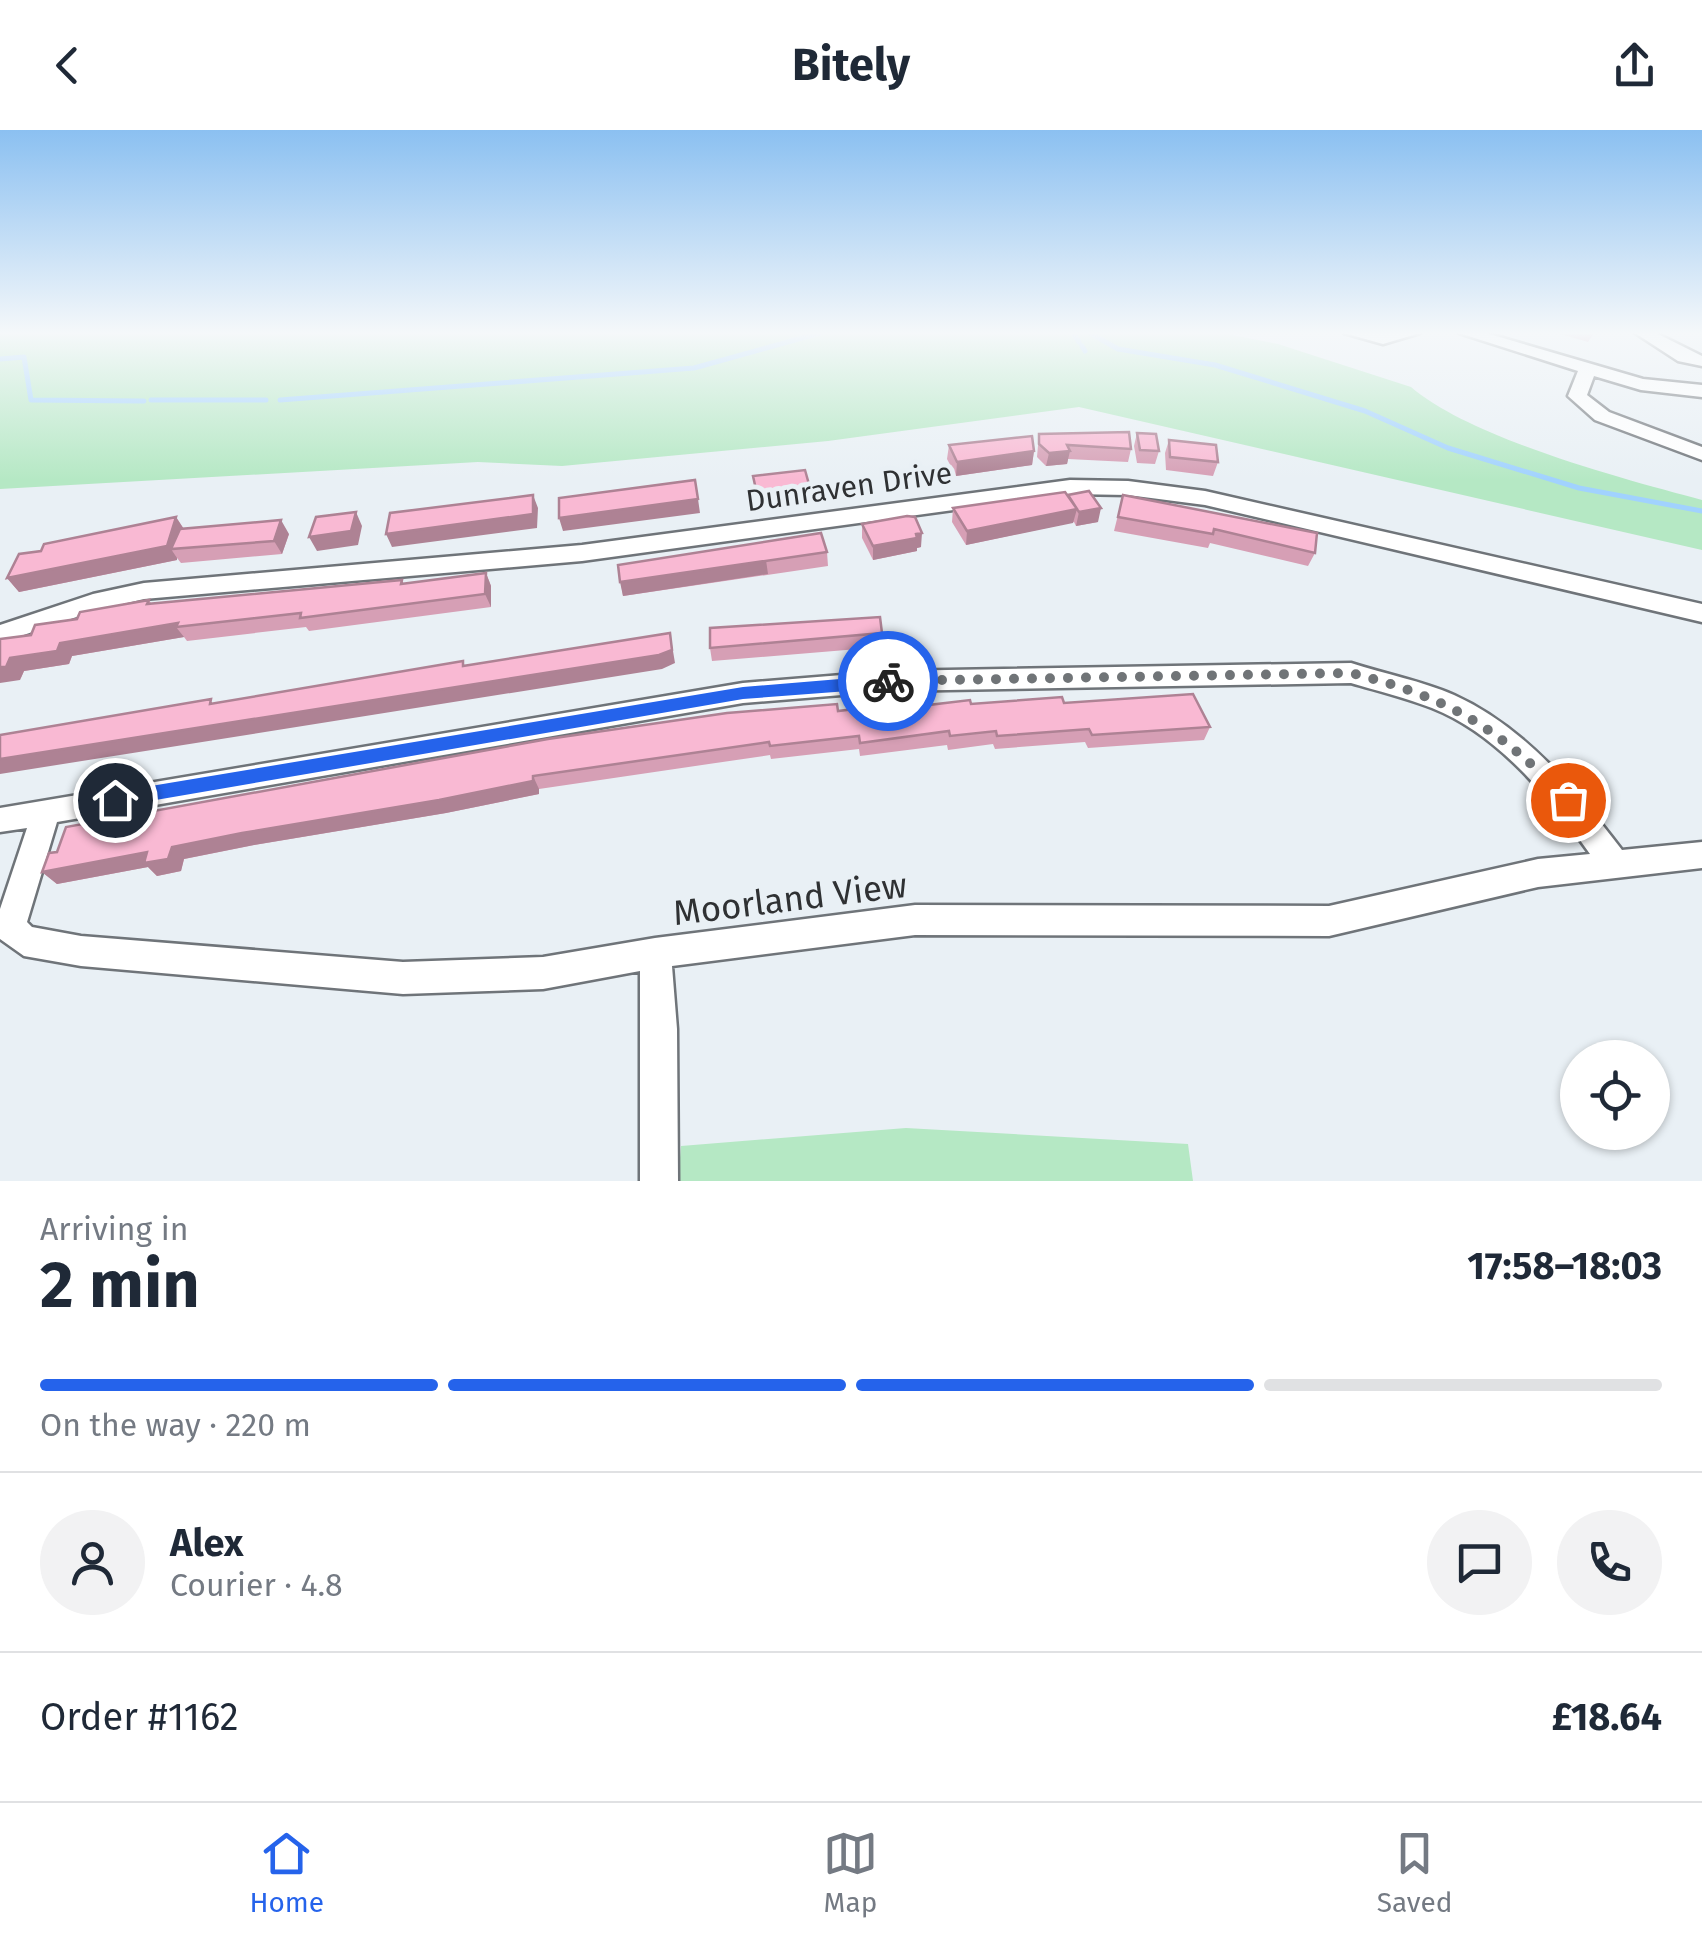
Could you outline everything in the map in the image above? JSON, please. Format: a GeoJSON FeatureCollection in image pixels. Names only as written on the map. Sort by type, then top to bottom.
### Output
{"type":"FeatureCollection","features":[{"type":"Feature","properties":{"kind":"street"},"geometry":{"type":"LineString","coordinates":[[1583,382],[1578,396],[1602,416],[1702,454]]}},
{"type":"Feature","properties":{"kind":"street"},"geometry":{"type":"LineString","coordinates":[[1635,382],[1702,391]]}},
{"type":"Feature","properties":{"kind":"street","name":"Dunraven Drive"},"geometry":{"type":"LineString","coordinates":[[0,634],[94,602],[144,591],[582,553],[1070,487],[1128,488],[1205,498],[1702,613]]}},
{"type":"Feature","properties":{"kind":"street"},"geometry":{"type":"LineString","coordinates":[[0,820],[743,693],[890,681],[1351,673],[1444,702],[1492,730],[1568,800],[1613,862]]}},
{"type":"Feature","properties":{"kind":"street","name":"Moorland View"},"geometry":{"type":"LineString","coordinates":[[46,812],[10,927],[24,941],[80,951],[403,978],[543,973],[655,953],[915,920],[1329,921],[1538,872],[1702,854]]}},
{"type":"Feature","properties":{"kind":"street"},"geometry":{"type":"LineString","coordinates":[[655,953],[660,1029],[659,1181]]}},
{"type":"Feature","properties":{"kind":"green space"},"geometry":{"type":"Polygon","coordinates":[[[0,382],[1396,382],[1411,387],[1471,424],[1509,440],[1591,469],[1702,500],[1702,550],[1079,407],[828,441],[562,466],[478,462],[0,489],[0,382]]]}},
{"type":"Feature","properties":{"kind":"green space"},"geometry":{"type":"Polygon","coordinates":[[[906,1128],[1188,1144],[1193,1181],[678,1181],[681,1146],[906,1128]]]}},
{"type":"Feature","properties":{"kind":"building"},"geometry":{"type":"Polygon","coordinates":[[[1129,432],[1131,449],[1067,445],[1070,451],[1049,453],[1039,444],[1039,434],[1129,432]]]}},
{"type":"Feature","properties":{"kind":"building"},"geometry":{"type":"Polygon","coordinates":[[[1137,433],[1156,434],[1159,451],[1140,450],[1137,433]]]}},
{"type":"Feature","properties":{"kind":"building"},"geometry":{"type":"Polygon","coordinates":[[[1032,436],[1034,451],[957,462],[949,445],[1032,436]]]}},
{"type":"Feature","properties":{"kind":"building"},"geometry":{"type":"Polygon","coordinates":[[[1169,440],[1216,445],[1218,462],[1170,457],[1169,440]]]}},
{"type":"Feature","properties":{"kind":"building"},"geometry":{"type":"Polygon","coordinates":[[[805,470],[810,488],[757,494],[753,476],[805,470]]]}},
{"type":"Feature","properties":{"kind":"building"},"geometry":{"type":"Polygon","coordinates":[[[695,480],[698,499],[559,518],[559,498],[695,480]]]}},
{"type":"Feature","properties":{"kind":"building"},"geometry":{"type":"Polygon","coordinates":[[[1089,491],[1101,508],[1079,512],[1068,495],[1089,491]]]}},
{"type":"Feature","properties":{"kind":"building"},"geometry":{"type":"Polygon","coordinates":[[[1065,492],[1077,509],[967,531],[953,508],[1065,492]]]}},
{"type":"Feature","properties":{"kind":"building"},"geometry":{"type":"Polygon","coordinates":[[[533,495],[533,514],[386,534],[390,513],[533,495]]]}},
{"type":"Feature","properties":{"kind":"building"},"geometry":{"type":"Polygon","coordinates":[[[1123,495],[1317,533],[1315,553],[1214,529],[1213,534],[1118,517],[1123,495]]]}},
{"type":"Feature","properties":{"kind":"building"},"geometry":{"type":"Polygon","coordinates":[[[356,512],[351,531],[309,537],[316,517],[356,512]]]}},
{"type":"Feature","properties":{"kind":"building"},"geometry":{"type":"Polygon","coordinates":[[[176,517],[167,546],[7,578],[19,554],[41,551],[44,544],[176,517]]]}},
{"type":"Feature","properties":{"kind":"building"},"geometry":{"type":"Polygon","coordinates":[[[915,517],[922,533],[916,534],[917,538],[873,546],[862,524],[915,517]]]}},
{"type":"Feature","properties":{"kind":"building"},"geometry":{"type":"Polygon","coordinates":[[[281,520],[274,541],[171,549],[180,529],[281,520]]]}},
{"type":"Feature","properties":{"kind":"building"},"geometry":{"type":"Polygon","coordinates":[[[821,533],[827,552],[620,582],[618,565],[821,533]]]}},
{"type":"Feature","properties":{"kind":"building"},"geometry":{"type":"Polygon","coordinates":[[[486,573],[485,594],[300,618],[301,613],[176,627],[178,623],[60,643],[57,651],[10,658],[6,667],[0,667],[0,639],[31,635],[35,625],[77,619],[80,612],[149,600],[147,604],[402,580],[401,584],[486,573]]]}},
{"type":"Feature","properties":{"kind":"building"},"geometry":{"type":"Polygon","coordinates":[[[880,617],[882,633],[710,648],[710,628],[880,617]]]}},
{"type":"Feature","properties":{"kind":"building"},"geometry":{"type":"Polygon","coordinates":[[[670,633],[672,650],[659,655],[0,759],[0,735],[211,699],[210,704],[463,661],[463,666],[670,633]]]}},
{"type":"Feature","properties":{"kind":"building"},"geometry":{"type":"Polygon","coordinates":[[[1193,694],[1210,727],[1092,735],[1089,729],[997,736],[996,731],[950,736],[949,731],[860,743],[859,736],[770,746],[769,742],[533,776],[533,781],[439,800],[172,847],[168,859],[144,863],[147,852],[42,872],[49,853],[57,852],[66,827],[548,739],[727,713],[837,704],[838,711],[927,700],[928,705],[1062,697],[1064,703],[1193,694]]]}},
{"type":"Feature","properties":{"kind":"waterway"},"geometry":{"type":"LineString","coordinates":[[28,382],[31,400],[144,401]]}},
{"type":"Feature","properties":{"kind":"waterway"},"geometry":{"type":"LineString","coordinates":[[280,400],[512,382]]}},
{"type":"Feature","properties":{"kind":"waterway"},"geometry":{"type":"LineString","coordinates":[[1271,382],[1365,411],[1448,448],[1579,488],[1702,511]]}},
{"type":"Feature","properties":{"kind":"waterway"},"geometry":{"type":"LineString","coordinates":[[151,400],[266,400]]}},
{"type":"Feature","properties":{"kind":"way so far"},"geometry":{"type":"LineString","coordinates":[[888,681],[1351,673],[1444,702],[1492,730],[1568,800]]}},
{"type":"Feature","properties":{"kind":"route"},"geometry":{"type":"LineString","coordinates":[[115,800],[743,693],[888,681]]}}]}
